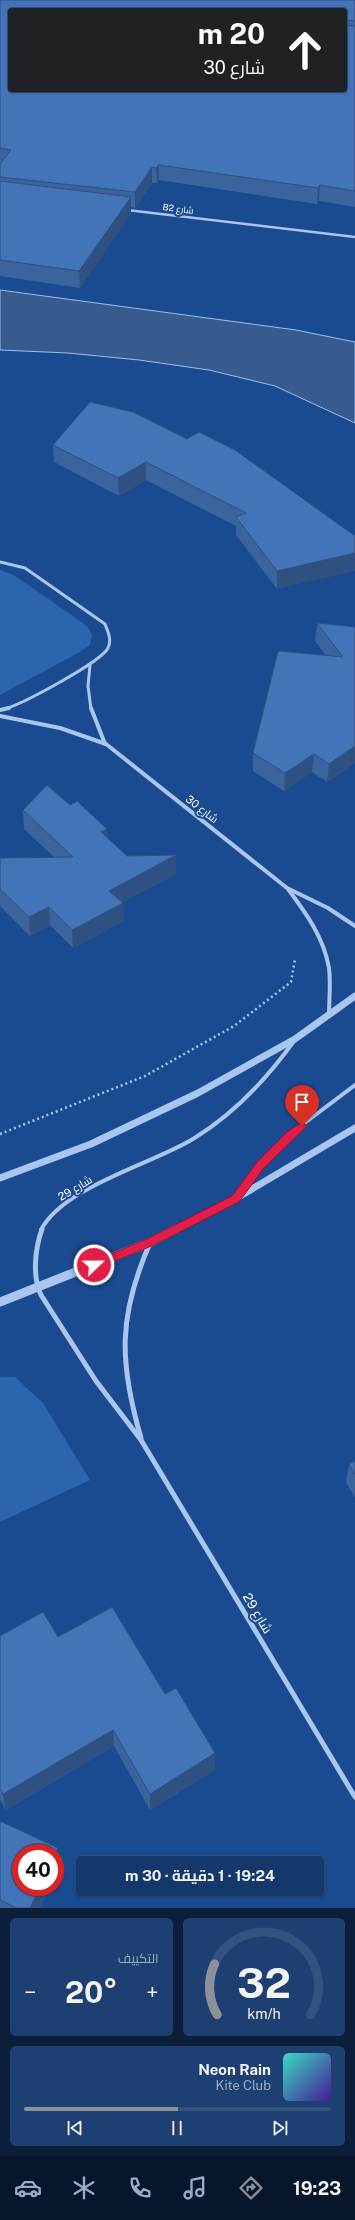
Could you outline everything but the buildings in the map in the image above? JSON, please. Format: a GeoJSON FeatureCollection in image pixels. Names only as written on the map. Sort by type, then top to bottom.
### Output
{"type":"FeatureCollection","features":[{"type":"Feature","properties":{"kind":"street","name":"B2 شارع"},"geometry":{"type":"LineString","coordinates":[[126,210],[355,237]]}},
{"type":"Feature","properties":{"kind":"street"},"geometry":{"type":"LineString","coordinates":[[0,562],[25,568],[105,624],[110,635],[110,646],[102,656],[90,665],[9,708],[0,710]]}},
{"type":"Feature","properties":{"kind":"street","name":"شارع 30"},"geometry":{"type":"LineString","coordinates":[[90,665],[87,696],[90,712],[106,744]]}},
{"type":"Feature","properties":{"kind":"street","name":"شارع 30"},"geometry":{"type":"LineString","coordinates":[[0,716],[60,728],[106,744],[287,888],[328,908],[355,926]]}},
{"type":"Feature","properties":{"kind":"street","name":"شارع 30"},"geometry":{"type":"LineString","coordinates":[[287,888],[309,916],[323,947],[330,980],[329,1015]]}},
{"type":"Feature","properties":{"kind":"street"},"geometry":{"type":"LineString","coordinates":[[0,1178],[90,1144],[191,1096],[295,1039],[355,996]]}},
{"type":"Feature","properties":{"kind":"street","name":"شارع 29"},"geometry":{"type":"LineString","coordinates":[[295,1039],[274,1070],[246,1100],[213,1127],[174,1150],[88,1190],[62,1206],[43,1226],[36,1252],[38,1288],[93,1379],[116,1411],[141,1440],[355,1797]]}},
{"type":"Feature","properties":{"kind":"street"},"geometry":{"type":"LineString","coordinates":[[235,1199],[260,1165],[290,1134],[355,1085]]}},
{"type":"Feature","properties":{"kind":"street"},"geometry":{"type":"LineString","coordinates":[[0,1302],[151,1242],[235,1199],[355,1128]]}},
{"type":"Feature","properties":{"kind":"street","name":"شارع 29"},"geometry":{"type":"LineString","coordinates":[[141,1440],[128,1398],[124,1356],[126,1317],[135,1278],[151,1242]]}},
{"type":"Feature","properties":{"kind":"path"},"geometry":{"type":"LineString","coordinates":[[0,1134],[145,1076],[234,1026],[291,982],[296,951]]}},
{"type":"Feature","properties":{"kind":"shaded area"},"geometry":{"type":"Polygon","coordinates":[[[0,290],[296,330],[355,342],[355,423],[275,386],[209,370],[139,360],[68,353],[0,350],[0,290]]]}},
{"type":"Feature","properties":{"kind":"shaded area"},"geometry":{"type":"Polygon","coordinates":[[[0,570],[14,575],[87,626],[92,635],[90,645],[78,653],[0,695],[0,570]]]}},
{"type":"Feature","properties":{"kind":"shaded area"},"geometry":{"type":"Polygon","coordinates":[[[0,1377],[15,1377],[43,1403],[90,1480],[0,1522],[0,1377]]]}},
{"type":"Feature","properties":{"kind":"route"},"geometry":{"type":"LineString","coordinates":[[94,1265],[151,1242],[235,1199],[260,1165],[290,1134],[302,1126]]}}]}
